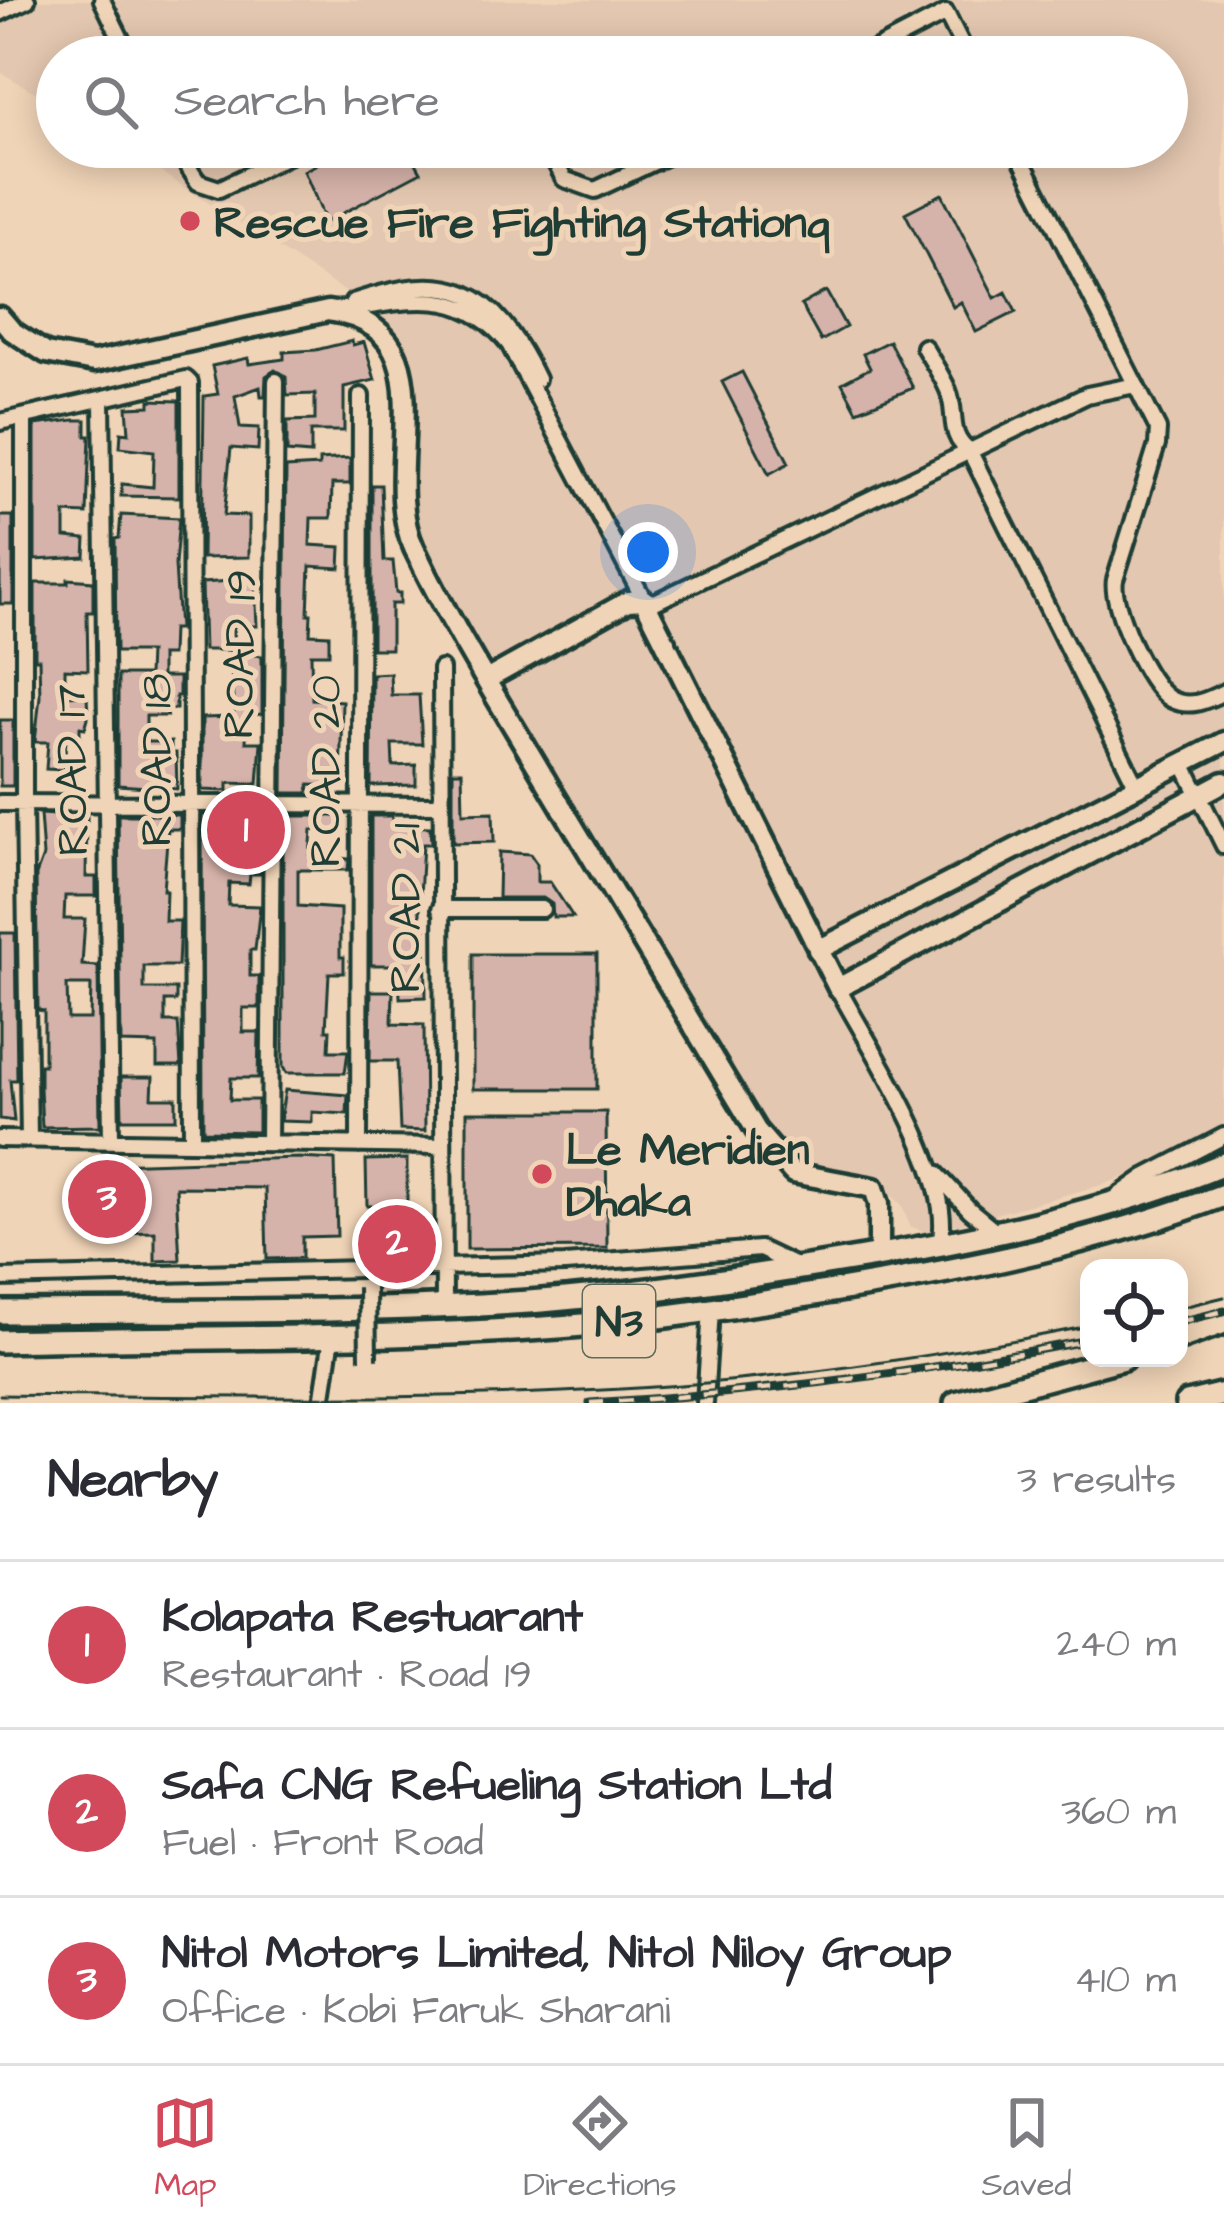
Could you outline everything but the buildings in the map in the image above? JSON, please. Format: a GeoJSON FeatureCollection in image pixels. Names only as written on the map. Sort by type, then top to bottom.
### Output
{"type":"FeatureCollection","features":[{"type":"Feature","properties":{"kind":"highway","name":"N3"},"geometry":{"type":"LineString","coordinates":[[0,1312],[444,1305],[596,1295],[939,1246],[1109,1203],[1224,1164]]}},
{"type":"Feature","properties":{"kind":"highway","name":"N3"},"geometry":{"type":"LineString","coordinates":[[0,1341],[332,1336],[586,1324],[974,1269],[1224,1195]]}},
{"type":"Feature","properties":{"kind":"highway"},"geometry":{"type":"LineString","coordinates":[[1188,1335],[1224,1322]]}},
{"type":"Feature","properties":{"kind":"highway"},"geometry":{"type":"LineString","coordinates":[[956,1403],[1090,1367]]}},
{"type":"Feature","properties":{"kind":"highway"},"geometry":{"type":"LineString","coordinates":[[1187,1403],[1224,1394]]}},
{"type":"Feature","properties":{"kind":"main road"},"geometry":{"type":"LineString","coordinates":[[0,316],[12,331],[46,353],[94,362],[328,310],[371,322],[385,334],[403,377],[408,531],[486,680],[756,1130],[794,1173],[868,1186],[878,1193],[879,1256]]}},
{"type":"Feature","properties":{"kind":"main road"},"geometry":{"type":"LineString","coordinates":[[486,680],[628,601],[644,600],[838,988],[1224,782]]}},
{"type":"Feature","properties":{"kind":"main road"},"geometry":{"type":"LineString","coordinates":[[818,950],[1224,742]]}},
{"type":"Feature","properties":{"kind":"street"},"geometry":{"type":"LineString","coordinates":[[0,13],[27,0]]}},
{"type":"Feature","properties":{"kind":"street"},"geometry":{"type":"LineString","coordinates":[[102,0],[120,36]]}},
{"type":"Feature","properties":{"kind":"street"},"geometry":{"type":"LineString","coordinates":[[903,36],[946,14],[957,36]]}},
{"type":"Feature","properties":{"kind":"street"},"geometry":{"type":"LineString","coordinates":[[188,168],[213,189],[265,168]]}},
{"type":"Feature","properties":{"kind":"street"},"geometry":{"type":"LineString","coordinates":[[558,168],[564,179],[595,190],[642,168]]}},
{"type":"Feature","properties":{"kind":"street"},"geometry":{"type":"LineString","coordinates":[[1026,168],[1156,423],[1157,445],[1114,580],[1113,601],[1162,694],[1191,704],[1224,692]]}},
{"type":"Feature","properties":{"kind":"street"},"geometry":{"type":"LineString","coordinates":[[328,310],[372,301],[403,288],[442,287],[468,295],[523,350],[644,600],[661,602],[1088,395],[1136,385]]}},
{"type":"Feature","properties":{"kind":"street"},"geometry":{"type":"LineString","coordinates":[[925,347],[950,394],[952,430],[970,452],[1136,787]]}},
{"type":"Feature","properties":{"kind":"street","name":"ROAD 18"},"geometry":{"type":"LineString","coordinates":[[102,399],[186,379],[190,407],[192,1142]]}},
{"type":"Feature","properties":{"kind":"street","name":"ROAD 19"},"geometry":{"type":"LineString","coordinates":[[269,1143],[276,381]]}},
{"type":"Feature","properties":{"kind":"street","name":"ROAD 20"},"geometry":{"type":"LineString","coordinates":[[359,1145],[362,396]]}},
{"type":"Feature","properties":{"kind":"street"},"geometry":{"type":"LineString","coordinates":[[0,422],[102,399]]}},
{"type":"Feature","properties":{"kind":"street","name":"ROAD 17"},"geometry":{"type":"LineString","coordinates":[[102,399],[111,1140]]}},
{"type":"Feature","properties":{"kind":"street"},"geometry":{"type":"LineString","coordinates":[[24,417],[23,803],[29,1139]]}},
{"type":"Feature","properties":{"kind":"street","name":"ROAD 21"},"geometry":{"type":"LineString","coordinates":[[441,669],[444,1305]]}},
{"type":"Feature","properties":{"kind":"street"},"geometry":{"type":"LineString","coordinates":[[1183,764],[1224,846]]}},
{"type":"Feature","properties":{"kind":"street"},"geometry":{"type":"LineString","coordinates":[[0,803],[441,805]]}},
{"type":"Feature","properties":{"kind":"street"},"geometry":{"type":"LineString","coordinates":[[440,909],[542,909]]}},
{"type":"Feature","properties":{"kind":"street"},"geometry":{"type":"LineString","coordinates":[[838,988],[933,1170],[944,1213],[939,1246]]}},
{"type":"Feature","properties":{"kind":"street"},"geometry":{"type":"LineString","coordinates":[[1109,1203],[1144,1177],[1224,1136]]}},
{"type":"Feature","properties":{"kind":"street"},"geometry":{"type":"LineString","coordinates":[[0,1138],[440,1147]]}},
{"type":"Feature","properties":{"kind":"street"},"geometry":{"type":"LineString","coordinates":[[933,1170],[999,1233]]}},
{"type":"Feature","properties":{"kind":"street"},"geometry":{"type":"LineString","coordinates":[[0,1278],[565,1264],[760,1249],[801,1268]]}},
{"type":"Feature","properties":{"kind":"street"},"geometry":{"type":"LineString","coordinates":[[367,1287],[368,1359]]}},
{"type":"Feature","properties":{"kind":"street"},"geometry":{"type":"LineString","coordinates":[[705,1403],[711,1309]]}},
{"type":"Feature","properties":{"kind":"street"},"geometry":{"type":"LineString","coordinates":[[322,1403],[332,1336]]}},
{"type":"Feature","properties":{"kind":"shaded area"},"geometry":{"type":"Polygon","coordinates":[[[0,0],[1224,0],[1224,1140],[1105,1184],[927,1233],[910,1226],[902,1205],[869,1174],[811,1167],[761,1127],[571,831],[419,529],[410,485],[412,362],[400,333],[378,313],[154,168],[1188,168],[1188,36],[36,36],[36,93],[0,72],[0,0]]]}},
{"type":"Feature","properties":{"kind":"tram line"},"geometry":{"type":"LineString","coordinates":[[1188,1306],[1224,1297]]}},
{"type":"Feature","properties":{"kind":"tram line"},"geometry":{"type":"LineString","coordinates":[[0,1395],[365,1397],[638,1388],[865,1365],[1080,1328]]}},
{"type":"Feature","properties":{"kind":"railway"},"geometry":{"type":"LineString","coordinates":[[1188,1320],[1224,1311]]}},
{"type":"Feature","properties":{"kind":"railway"},"geometry":{"type":"LineString","coordinates":[[590,1403],[841,1380],[1080,1342]]}},
{"type":"Feature","properties":{"kind":"place","name":"Rescue Fire Fighting Stationq"},"geometry":{"type":"Point","coordinates":[190,221]}},
{"type":"Feature","properties":{"kind":"place","name":"Kolapata Restuarant"},"geometry":{"type":"Point","coordinates":[246,830]}},
{"type":"Feature","properties":{"kind":"place","name":"Le Meridien Dhaka"},"geometry":{"type":"Point","coordinates":[542,1174]}},
{"type":"Feature","properties":{"kind":"place","name":"Nitol Motors Limited, Nitol Niloy Group"},"geometry":{"type":"Point","coordinates":[107,1199]}},
{"type":"Feature","properties":{"kind":"place","name":"Safa CNG Refueling Station Ltd"},"geometry":{"type":"Point","coordinates":[397,1244]}}]}
